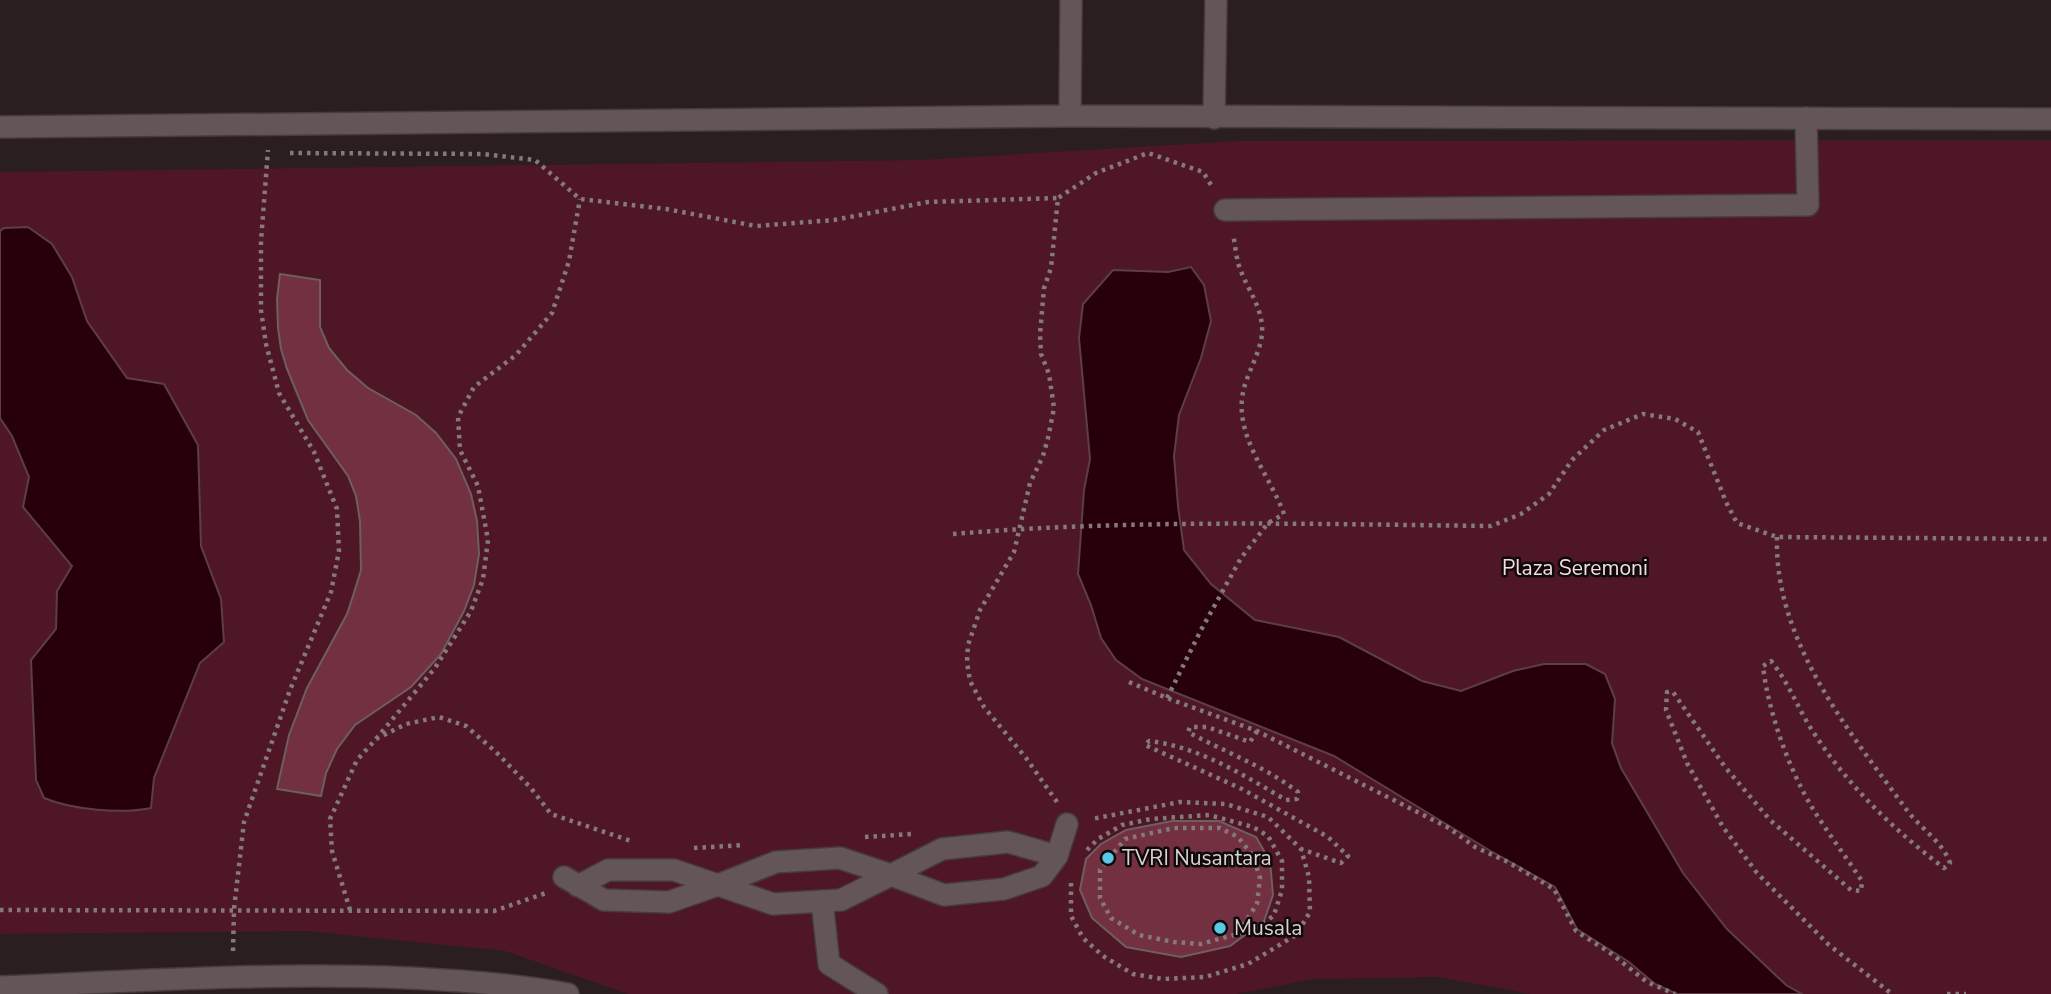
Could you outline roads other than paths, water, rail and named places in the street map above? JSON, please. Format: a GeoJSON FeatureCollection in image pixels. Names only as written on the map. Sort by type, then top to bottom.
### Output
{"type":"FeatureCollection","features":[{"type":"Feature","properties":{"kind":"street"},"geometry":{"type":"LineString","coordinates":[[1070,116],[1071,0]]}},
{"type":"Feature","properties":{"kind":"street"},"geometry":{"type":"LineString","coordinates":[[1214,118],[1216,0]]}},
{"type":"Feature","properties":{"kind":"street"},"geometry":{"type":"LineString","coordinates":[[0,127],[1070,116],[2051,119]]}},
{"type":"Feature","properties":{"kind":"street"},"geometry":{"type":"LineString","coordinates":[[1225,210],[1808,205],[1806,118]]}},
{"type":"Feature","properties":{"kind":"street"},"geometry":{"type":"LineString","coordinates":[[1057,856],[1008,842],[942,849],[891,875],[841,900],[773,904],[718,885],[674,870],[608,870],[571,882],[604,900],[669,902],[718,885],[776,862],[840,858],[891,875],[944,895],[1004,888],[1042,876],[1057,856],[1067,824]]}},
{"type":"Feature","properties":{"kind":"street"},"geometry":{"type":"LineString","coordinates":[[822,901],[829,964],[877,994]]}},
{"type":"Feature","properties":{"kind":"street"},"geometry":{"type":"LineString","coordinates":[[0,987],[232,976],[373,977],[473,981],[568,994]]}},
{"type":"Feature","properties":{"kind":"place","name":"TVRI Nusantara"},"geometry":{"type":"Point","coordinates":[1108,858]}},
{"type":"Feature","properties":{"kind":"place","name":"Musala"},"geometry":{"type":"Point","coordinates":[1220,928]}},
{"type":"Feature","properties":{"kind":"park label","name":"Plaza Seremoni"},"geometry":{"type":"Point","coordinates":[1575,568]}}]}
